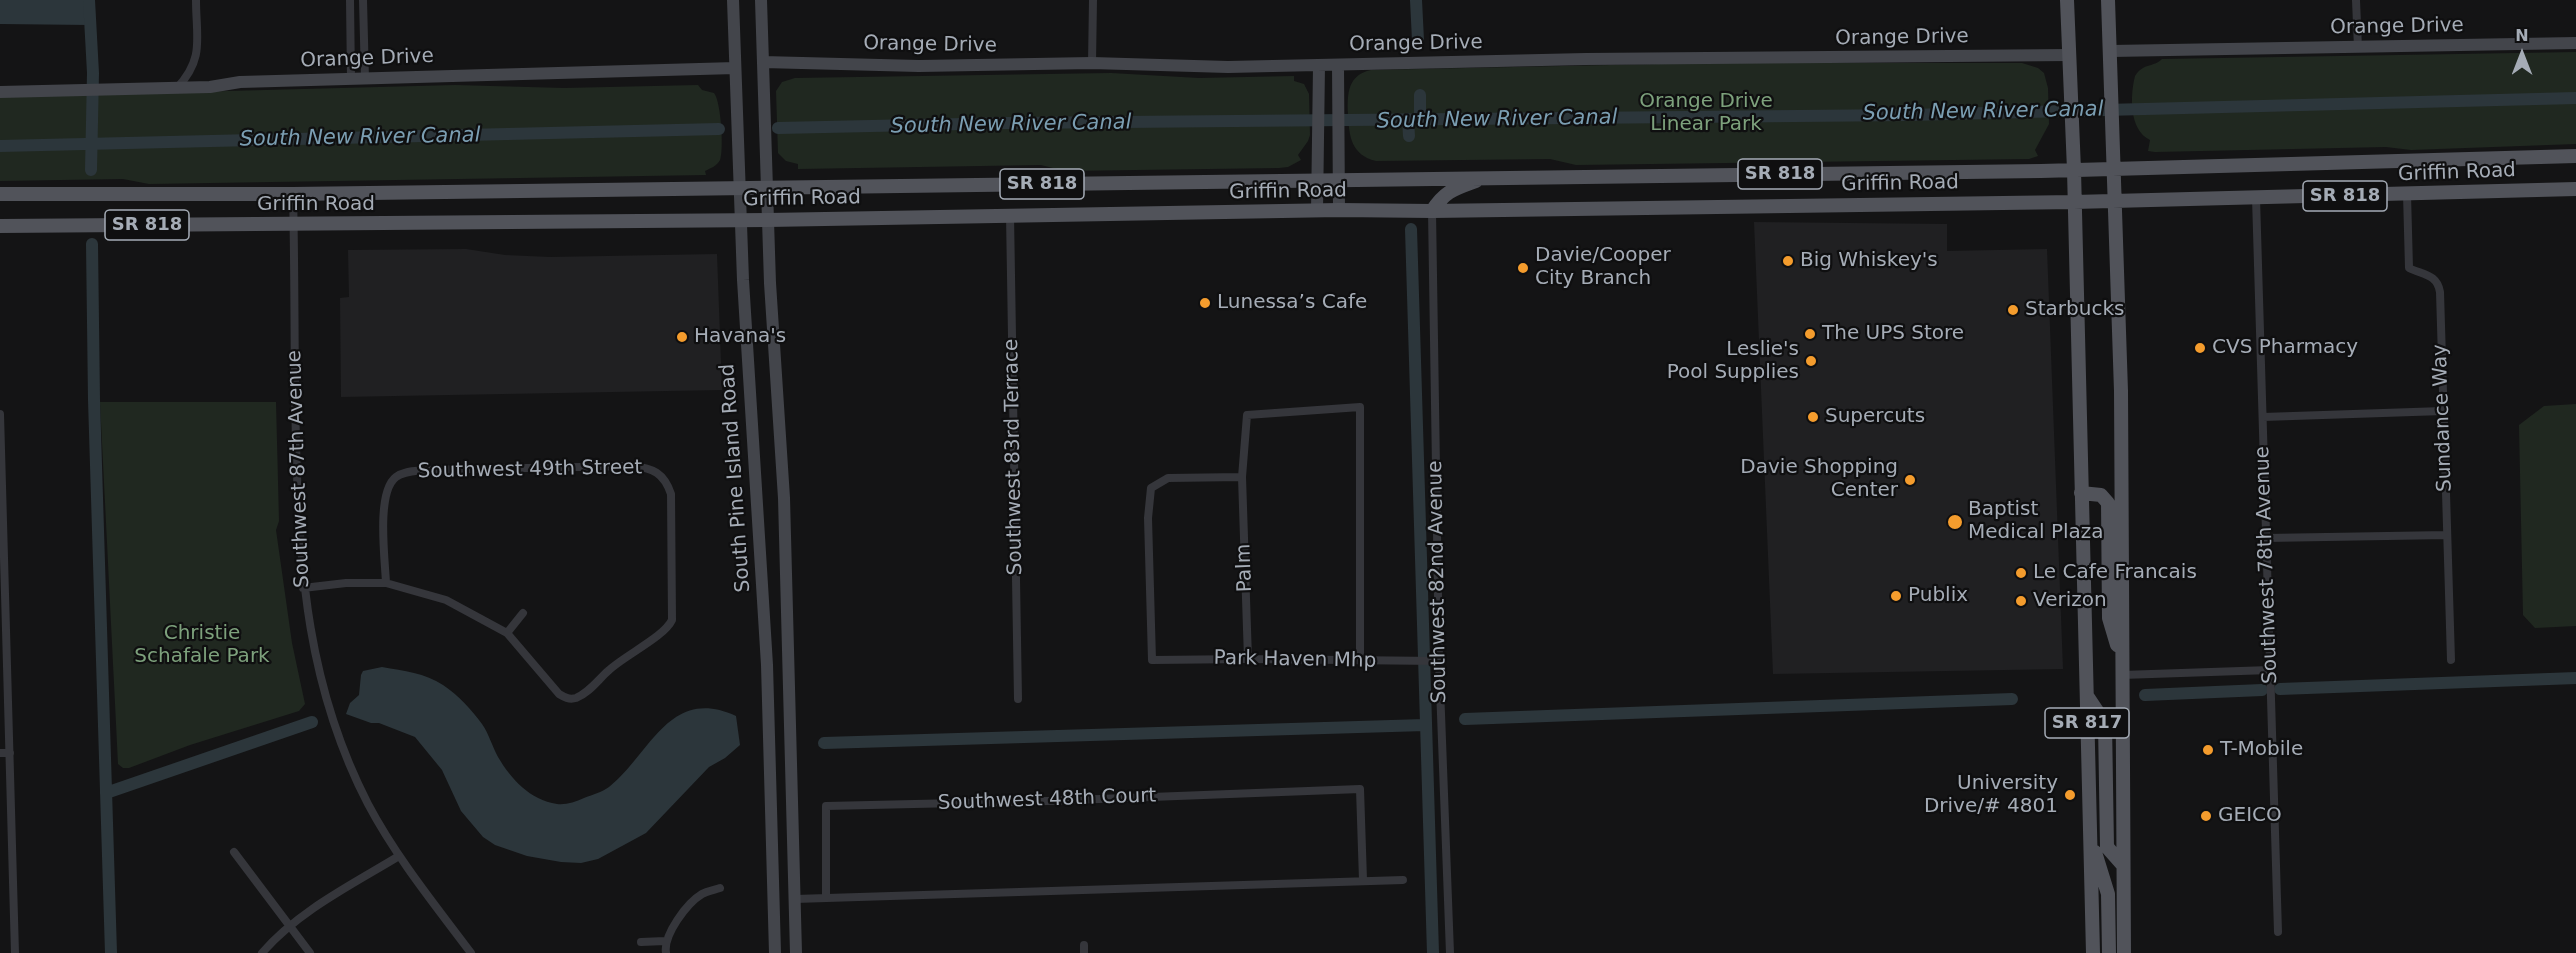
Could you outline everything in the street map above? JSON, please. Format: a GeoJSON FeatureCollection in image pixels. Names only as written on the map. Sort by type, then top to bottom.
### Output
{"type":"FeatureCollection","features":[{"type":"Feature","properties":{"kind":"main road","name":"SR 817"},"geometry":{"type":"LineString","coordinates":[[2067,0],[2074,170],[2093,953]]}},
{"type":"Feature","properties":{"kind":"main road","name":"SR 817"},"geometry":{"type":"LineString","coordinates":[[2108,0],[2121,391],[2124,953]]}},
{"type":"Feature","properties":{"kind":"main road","name":"Griffin Road"},"geometry":{"type":"LineString","coordinates":[[0,194],[293,194],[2074,170],[2576,156]]}},
{"type":"Feature","properties":{"kind":"main road"},"geometry":{"type":"LineString","coordinates":[[1432,212],[1442,196],[1451,190],[1487,177]]}},
{"type":"Feature","properties":{"kind":"main road","name":"Griffin Road"},"geometry":{"type":"LineString","coordinates":[[0,226],[740,220],[1339,210],[1432,212],[2074,202],[2576,189]]}},
{"type":"Feature","properties":{"kind":"main road"},"geometry":{"type":"LineString","coordinates":[[2081,493],[2101,495],[2108,503],[2109,618],[2122,668]]}},
{"type":"Feature","properties":{"kind":"main road"},"geometry":{"type":"LineString","coordinates":[[2086,696],[2105,723],[2107,847],[2122,864]]}},
{"type":"Feature","properties":{"kind":"main road"},"geometry":{"type":"LineString","coordinates":[[2089,822],[2096,860],[2108,894],[2109,953]]}},
{"type":"Feature","properties":{"kind":"street"},"geometry":{"type":"LineString","coordinates":[[177,88],[195,64],[195,0]]}},
{"type":"Feature","properties":{"kind":"street"},"geometry":{"type":"LineString","coordinates":[[350,0],[351,79]]}},
{"type":"Feature","properties":{"kind":"street"},"geometry":{"type":"LineString","coordinates":[[363,0],[365,79]]}},
{"type":"Feature","properties":{"kind":"street","name":"South Pine Island Road"},"geometry":{"type":"LineString","coordinates":[[734,0],[740,220],[768,665],[775,953]]}},
{"type":"Feature","properties":{"kind":"street"},"geometry":{"type":"LineString","coordinates":[[761,0],[766,188],[784,498],[796,953]]}},
{"type":"Feature","properties":{"kind":"street"},"geometry":{"type":"LineString","coordinates":[[1092,63],[1093,0]]}},
{"type":"Feature","properties":{"kind":"street"},"geometry":{"type":"LineString","coordinates":[[2356,0],[2358,48]]}},
{"type":"Feature","properties":{"kind":"street","name":"Orange Drive"},"geometry":{"type":"LineString","coordinates":[[2111,51],[2576,44]]}},
{"type":"Feature","properties":{"kind":"street","name":"Orange Drive"},"geometry":{"type":"LineString","coordinates":[[763,62],[919,66],[1092,63],[1228,67],[1586,59],[1857,59],[2070,55]]}},
{"type":"Feature","properties":{"kind":"street"},"geometry":{"type":"LineString","coordinates":[[1338,65],[1339,210]]}},
{"type":"Feature","properties":{"kind":"street"},"geometry":{"type":"LineString","coordinates":[[1317,211],[1319,66]]}},
{"type":"Feature","properties":{"kind":"street","name":"Orange Drive"},"geometry":{"type":"LineString","coordinates":[[0,92],[210,87],[240,82],[735,68]]}},
{"type":"Feature","properties":{"kind":"street","name":"Southwest 87th Avenue"},"geometry":{"type":"LineString","coordinates":[[293,194],[297,482],[303,588],[314,652],[338,736],[367,801],[399,855],[471,953]]}},
{"type":"Feature","properties":{"kind":"street","name":"Sundance Way"},"geometry":{"type":"LineString","coordinates":[[2407,194],[2409,268],[2433,278],[2438,284],[2451,660]]}},
{"type":"Feature","properties":{"kind":"street","name":"Southwest 78th Avenue"},"geometry":{"type":"LineString","coordinates":[[2256,198],[2278,932]]}},
{"type":"Feature","properties":{"kind":"street","name":"Southwest 82nd Avenue"},"geometry":{"type":"LineString","coordinates":[[1432,212],[1438,662],[1450,953]]}},
{"type":"Feature","properties":{"kind":"street","name":"Southwest 83rd Terrace"},"geometry":{"type":"LineString","coordinates":[[1010,216],[1018,699]]}},
{"type":"Feature","properties":{"kind":"street","name":"Palm"},"geometry":{"type":"LineString","coordinates":[[1248,659],[1242,477],[1247,414],[1360,407],[1360,662]]}},
{"type":"Feature","properties":{"kind":"street"},"geometry":{"type":"LineString","coordinates":[[2263,417],[2443,411]]}},
{"type":"Feature","properties":{"kind":"street"},"geometry":{"type":"LineString","coordinates":[[0,414],[15,953]]}},
{"type":"Feature","properties":{"kind":"street","name":"Southwest 49th Street"},"geometry":{"type":"LineString","coordinates":[[386,583],[385,499],[391,482],[397,476],[411,471],[632,466],[653,469],[662,476],[671,494],[674,613],[669,627],[619,661],[589,690],[570,699],[559,694],[507,633]]}},
{"type":"Feature","properties":{"kind":"street","name":"Park Haven Mhp"},"geometry":{"type":"LineString","coordinates":[[1242,477],[1168,478],[1151,488],[1148,496],[1148,518],[1152,660],[1438,662]]}},
{"type":"Feature","properties":{"kind":"street"},"geometry":{"type":"LineString","coordinates":[[2266,538],[2447,534]]}},
{"type":"Feature","properties":{"kind":"street"},"geometry":{"type":"LineString","coordinates":[[303,588],[346,583],[386,583],[446,600],[507,633],[523,613]]}},
{"type":"Feature","properties":{"kind":"street"},"geometry":{"type":"LineString","coordinates":[[2122,668],[2270,670]]}},
{"type":"Feature","properties":{"kind":"street"},"geometry":{"type":"LineString","coordinates":[[0,753],[10,753]]}},
{"type":"Feature","properties":{"kind":"street","name":"Southwest 48th Court"},"geometry":{"type":"LineString","coordinates":[[826,897],[826,806],[1047,801],[1360,789],[1363,880]]}},
{"type":"Feature","properties":{"kind":"street"},"geometry":{"type":"LineString","coordinates":[[234,852],[310,953]]}},
{"type":"Feature","properties":{"kind":"street"},"geometry":{"type":"LineString","coordinates":[[262,953],[290,927],[323,903],[399,855]]}},
{"type":"Feature","properties":{"kind":"street"},"geometry":{"type":"LineString","coordinates":[[795,899],[1403,880]]}},
{"type":"Feature","properties":{"kind":"street"},"geometry":{"type":"LineString","coordinates":[[666,953],[665,942],[668,934],[693,903],[701,895],[720,888]]}},
{"type":"Feature","properties":{"kind":"street"},"geometry":{"type":"LineString","coordinates":[[641,942],[665,942]]}},
{"type":"Feature","properties":{"kind":"shaded area"},"geometry":{"type":"Polygon","coordinates":[[[0,0],[89,0],[90,25],[0,24],[0,0]]]}},
{"type":"Feature","properties":{"kind":"shaded area","name":"Davie Shopping Center"},"geometry":{"type":"Polygon","coordinates":[[[1754,222],[1947,224],[1947,251],[2047,249],[2063,669],[1773,674],[1754,222]]]}},
{"type":"Feature","properties":{"kind":"shaded area"},"geometry":{"type":"Polygon","coordinates":[[[466,249],[505,255],[550,257],[717,254],[722,390],[341,397],[340,298],[349,297],[348,250],[466,249]]]}},
{"type":"Feature","properties":{"kind":"shaded area"},"geometry":{"type":"Polygon","coordinates":[[[382,667],[422,675],[449,689],[482,724],[498,757],[515,780],[530,793],[547,802],[564,804],[574,802],[609,787],[663,728],[677,716],[694,710],[713,709],[736,716],[740,745],[725,758],[709,767],[646,833],[598,859],[581,863],[527,856],[495,845],[483,837],[461,811],[442,770],[415,737],[379,723],[371,723],[346,714],[350,703],[359,695],[363,671],[382,667]]]}},
{"type":"Feature","properties":{"kind":"green space"},"geometry":{"type":"Polygon","coordinates":[[[2576,52],[2576,144],[2411,150],[2386,147],[2155,152],[2148,151],[2150,140],[2138,129],[2133,112],[2132,93],[2135,76],[2145,67],[2162,59],[2576,52]]]}},
{"type":"Feature","properties":{"kind":"green space","name":"Orange Drive Linear Park"},"geometry":{"type":"Polygon","coordinates":[[[1707,63],[2022,63],[2038,68],[2044,73],[2048,88],[2049,124],[2035,150],[2038,156],[2029,159],[1576,165],[1550,159],[1376,161],[1356,149],[1349,130],[1350,86],[1363,72],[1371,70],[1707,63]]]}},
{"type":"Feature","properties":{"kind":"green space"},"geometry":{"type":"Polygon","coordinates":[[[1111,73],[1199,78],[1294,76],[1294,81],[1304,84],[1309,94],[1310,135],[1298,155],[1301,160],[1288,167],[1279,168],[1065,171],[1041,165],[798,169],[798,164],[786,161],[778,153],[776,91],[782,82],[795,78],[1111,73]]]}},
{"type":"Feature","properties":{"kind":"green space"},"geometry":{"type":"Polygon","coordinates":[[[455,85],[564,88],[698,85],[702,90],[714,93],[716,98],[721,126],[720,160],[705,171],[706,175],[149,184],[123,179],[0,181],[0,97],[455,85]]]}},
{"type":"Feature","properties":{"kind":"green space","name":"Christie Schafale Park"},"geometry":{"type":"Polygon","coordinates":[[[100,402],[276,402],[279,521],[276,530],[292,643],[305,704],[299,711],[190,745],[129,768],[123,768],[118,764],[100,402]]]}},
{"type":"Feature","properties":{"kind":"green space"},"geometry":{"type":"Polygon","coordinates":[[[2576,404],[2576,626],[2535,628],[2523,615],[2519,425],[2544,406],[2576,404]]]}},
{"type":"Feature","properties":{"kind":"waterway"},"geometry":{"type":"LineString","coordinates":[[89,0],[93,73],[91,170]]}},
{"type":"Feature","properties":{"kind":"waterway"},"geometry":{"type":"LineString","coordinates":[[1416,0],[1418,40]]}},
{"type":"Feature","properties":{"kind":"waterway"},"geometry":{"type":"LineString","coordinates":[[1420,95],[1420,119]]}},
{"type":"Feature","properties":{"kind":"waterway","name":"South New River Canal"},"geometry":{"type":"LineString","coordinates":[[778,128],[1010,123],[1909,115],[2576,98]]}},
{"type":"Feature","properties":{"kind":"waterway"},"geometry":{"type":"LineString","coordinates":[[1408,119],[1409,136]]}},
{"type":"Feature","properties":{"kind":"waterway","name":"South New River Canal"},"geometry":{"type":"LineString","coordinates":[[0,146],[719,129]]}},
{"type":"Feature","properties":{"kind":"waterway"},"geometry":{"type":"LineString","coordinates":[[1411,229],[1433,953]]}},
{"type":"Feature","properties":{"kind":"waterway"},"geometry":{"type":"LineString","coordinates":[[92,244],[94,400],[111,953]]}},
{"type":"Feature","properties":{"kind":"waterway"},"geometry":{"type":"LineString","coordinates":[[2280,689],[2576,678]]}},
{"type":"Feature","properties":{"kind":"waterway"},"geometry":{"type":"LineString","coordinates":[[2145,695],[2262,690]]}},
{"type":"Feature","properties":{"kind":"waterway"},"geometry":{"type":"LineString","coordinates":[[1465,719],[2012,699]]}},
{"type":"Feature","properties":{"kind":"waterway"},"geometry":{"type":"LineString","coordinates":[[106,793],[312,722]]}},
{"type":"Feature","properties":{"kind":"waterway"},"geometry":{"type":"LineString","coordinates":[[824,743],[1425,725]]}},
{"type":"Feature","properties":{"kind":"place","name":"Big Whiskey's"},"geometry":{"type":"Point","coordinates":[1788,261]}},
{"type":"Feature","properties":{"kind":"place","name":"Davie/Cooper City Branch"},"geometry":{"type":"Point","coordinates":[1523,268]}},
{"type":"Feature","properties":{"kind":"place","name":"Lunessa’s Cafe"},"geometry":{"type":"Point","coordinates":[1205,303]}},
{"type":"Feature","properties":{"kind":"place","name":"Starbucks"},"geometry":{"type":"Point","coordinates":[2013,310]}},
{"type":"Feature","properties":{"kind":"place","name":"The UPS Store"},"geometry":{"type":"Point","coordinates":[1810,334]}},
{"type":"Feature","properties":{"kind":"place","name":"Havana's"},"geometry":{"type":"Point","coordinates":[682,337]}},
{"type":"Feature","properties":{"kind":"place","name":"CVS Pharmacy"},"geometry":{"type":"Point","coordinates":[2200,348]}},
{"type":"Feature","properties":{"kind":"place","name":"Leslie's Pool Supplies"},"geometry":{"type":"Point","coordinates":[1811,361]}},
{"type":"Feature","properties":{"kind":"place","name":"Supercuts"},"geometry":{"type":"Point","coordinates":[1813,417]}},
{"type":"Feature","properties":{"kind":"place","name":"Davie Shopping Center"},"geometry":{"type":"Point","coordinates":[1910,480]}},
{"type":"Feature","properties":{"kind":"place","name":"Baptist Medical Plaza"},"geometry":{"type":"Point","coordinates":[1955,522]}},
{"type":"Feature","properties":{"kind":"place","name":"Le Cafe Francais"},"geometry":{"type":"Point","coordinates":[2021,573]}},
{"type":"Feature","properties":{"kind":"place","name":"Publix"},"geometry":{"type":"Point","coordinates":[1896,596]}},
{"type":"Feature","properties":{"kind":"place","name":"Verizon"},"geometry":{"type":"Point","coordinates":[2021,601]}},
{"type":"Feature","properties":{"kind":"place","name":"T-Mobile"},"geometry":{"type":"Point","coordinates":[2208,750]}},
{"type":"Feature","properties":{"kind":"place","name":"University Drive/# 4801"},"geometry":{"type":"Point","coordinates":[2070,795]}},
{"type":"Feature","properties":{"kind":"place","name":"GEICO"},"geometry":{"type":"Point","coordinates":[2206,816]}}]}
